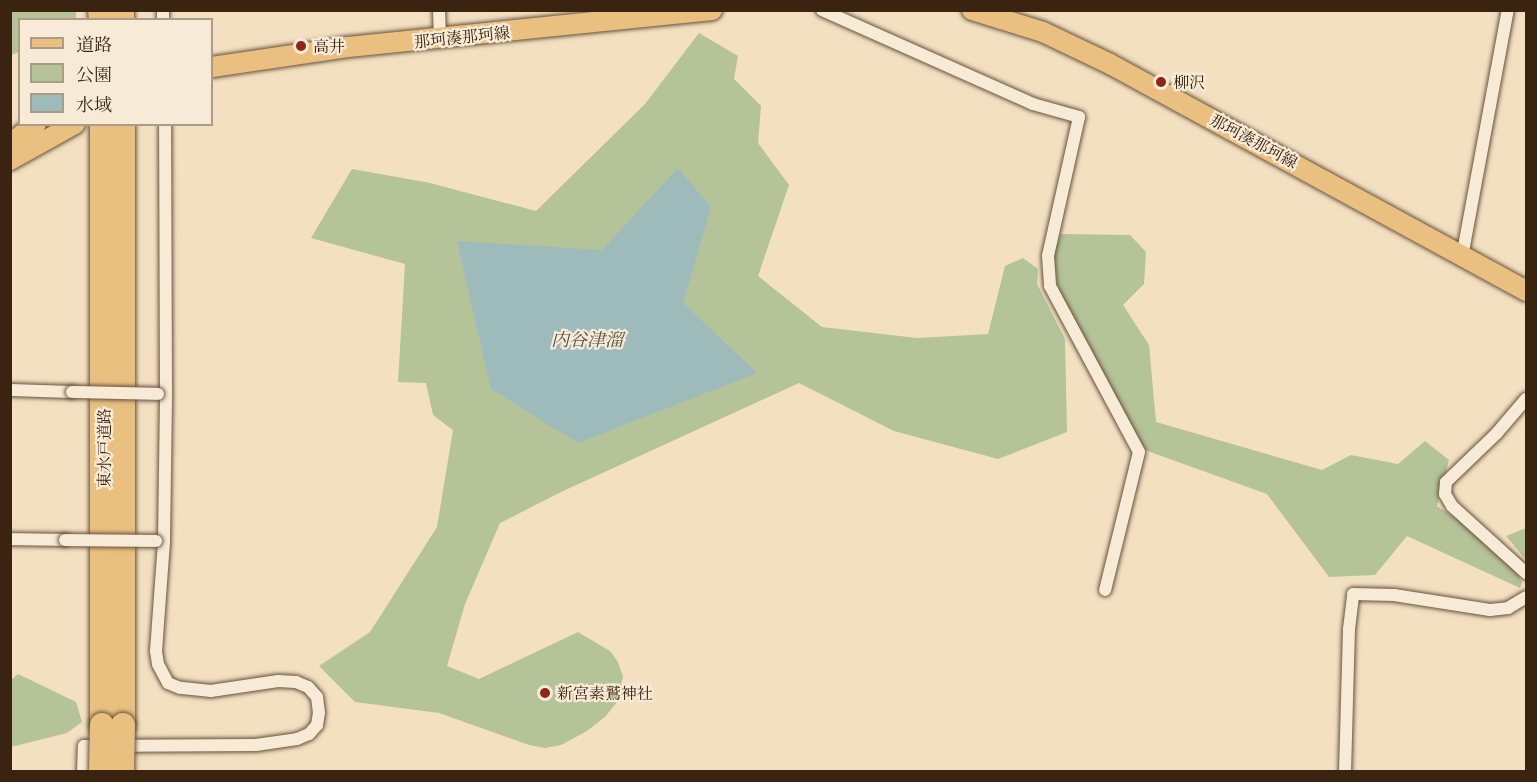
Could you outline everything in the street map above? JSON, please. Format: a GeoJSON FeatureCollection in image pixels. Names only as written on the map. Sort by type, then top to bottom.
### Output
{"type":"FeatureCollection","features":[{"type":"Feature","properties":{"kind":"highway","name":"東水戸道路"},"geometry":{"type":"LineString","coordinates":[[102,126],[113,725],[122,771]]}},
{"type":"Feature","properties":{"kind":"highway","name":"東水戸道路"},"geometry":{"type":"LineString","coordinates":[[101,771],[113,725],[123,126]]}},
{"type":"Feature","properties":{"kind":"main road","name":"那珂湊那珂線"},"geometry":{"type":"LineString","coordinates":[[213,67],[337,48],[712,10]]}},
{"type":"Feature","properties":{"kind":"main road","name":"那珂湊那珂線"},"geometry":{"type":"LineString","coordinates":[[972,10],[1043,32],[1110,64],[1263,145],[1527,291]]}},
{"type":"Feature","properties":{"kind":"main road"},"geometry":{"type":"LineString","coordinates":[[10,144],[33,126]]}},
{"type":"Feature","properties":{"kind":"main road"},"geometry":{"type":"LineString","coordinates":[[10,160],[71,126]]}},
{"type":"Feature","properties":{"kind":"street"},"geometry":{"type":"LineString","coordinates":[[439,10],[440,39]]}},
{"type":"Feature","properties":{"kind":"street"},"geometry":{"type":"LineString","coordinates":[[822,10],[1033,104],[1079,117],[1048,256],[1050,286],[1139,452],[1105,590]]}},
{"type":"Feature","properties":{"kind":"street"},"geometry":{"type":"LineString","coordinates":[[1462,257],[1508,10]]}},
{"type":"Feature","properties":{"kind":"street"},"geometry":{"type":"LineString","coordinates":[[83,771],[84,746],[256,745],[297,739],[309,734],[317,725],[317,697],[308,687],[296,682],[278,681],[212,691],[180,688],[168,683],[158,664],[156,651],[160,541],[165,126]]}},
{"type":"Feature","properties":{"kind":"street"},"geometry":{"type":"LineString","coordinates":[[10,390],[162,394]]}},
{"type":"Feature","properties":{"kind":"street"},"geometry":{"type":"LineString","coordinates":[[1527,399],[1497,434],[1446,482],[1445,494],[1452,506],[1527,573]]}},
{"type":"Feature","properties":{"kind":"street"},"geometry":{"type":"LineString","coordinates":[[10,539],[160,541]]}},
{"type":"Feature","properties":{"kind":"street"},"geometry":{"type":"LineString","coordinates":[[1345,771],[1349,629],[1353,594],[1394,595],[1490,610],[1508,608],[1527,597]]}},
{"type":"Feature","properties":{"kind":"green space"},"geometry":{"type":"Polygon","coordinates":[[[10,11],[76,11],[76,18],[18,18],[18,52],[11,55],[10,11]]]}},
{"type":"Feature","properties":{"kind":"green space"},"geometry":{"type":"Polygon","coordinates":[[[699,33],[738,56],[734,79],[761,106],[758,143],[789,185],[758,276],[822,327],[917,338],[988,334],[1005,266],[1023,258],[1038,269],[1037,284],[1065,339],[1067,432],[998,459],[894,431],[799,383],[561,492],[500,523],[465,604],[447,666],[479,679],[578,632],[610,651],[618,662],[623,677],[617,702],[605,717],[587,731],[561,745],[545,748],[529,745],[439,713],[355,702],[319,666],[370,632],[437,527],[453,430],[433,415],[426,383],[398,382],[405,264],[311,238],[352,169],[430,183],[536,211],[645,104],[699,33]]]}},
{"type":"Feature","properties":{"kind":"green space"},"geometry":{"type":"Polygon","coordinates":[[[1061,234],[1130,235],[1146,252],[1144,284],[1123,305],[1149,345],[1156,422],[1322,470],[1351,455],[1398,464],[1425,441],[1449,460],[1437,506],[1473,530],[1512,565],[1522,582],[1520,588],[1407,536],[1375,575],[1329,577],[1267,494],[1142,449],[1065,306],[1057,283],[1053,255],[1061,234]]]}},
{"type":"Feature","properties":{"kind":"green space"},"geometry":{"type":"Polygon","coordinates":[[[1526,528],[1526,560],[1506,536],[1526,528]]]}},
{"type":"Feature","properties":{"kind":"green space"},"geometry":{"type":"Polygon","coordinates":[[[18,674],[76,702],[82,722],[67,733],[11,747],[11,680],[18,674]]]}},
{"type":"Feature","properties":{"kind":"water","name":"内谷津溜"},"geometry":{"type":"Polygon","coordinates":[[[678,168],[711,207],[683,303],[757,373],[578,443],[491,389],[457,241],[602,250],[678,168]]]}},
{"type":"Feature","properties":{"kind":"place","name":"高井"},"geometry":{"type":"Point","coordinates":[301,46]}},
{"type":"Feature","properties":{"kind":"place","name":"柳沢"},"geometry":{"type":"Point","coordinates":[1161,82]}},
{"type":"Feature","properties":{"kind":"place","name":"新宮素鷲神社"},"geometry":{"type":"Point","coordinates":[545,693]}}]}
